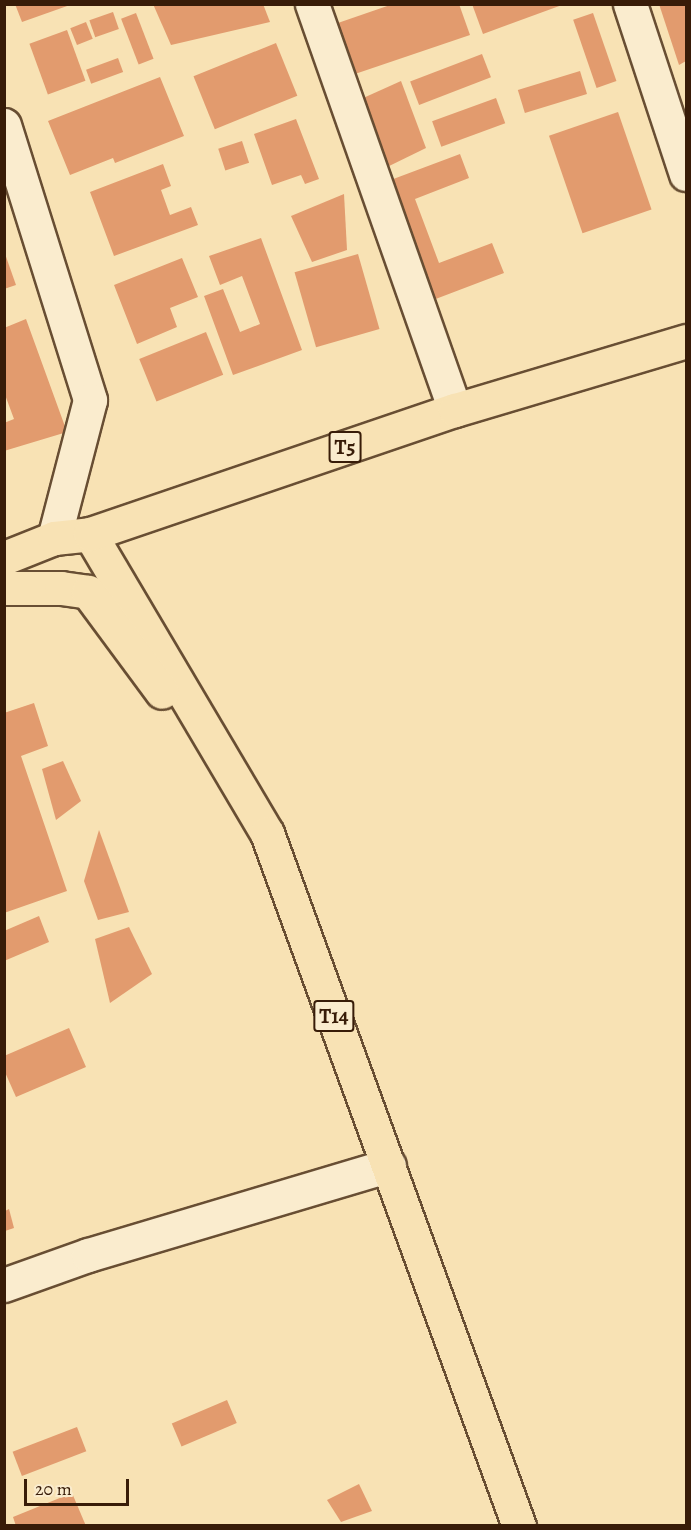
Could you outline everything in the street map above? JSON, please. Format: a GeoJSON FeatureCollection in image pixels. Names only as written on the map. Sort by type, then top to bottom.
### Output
{"type":"FeatureCollection","features":[{"type":"Feature","properties":{"kind":"highway","name":"T5"},"geometry":{"type":"LineString","coordinates":[[4,558],[54,538],[90,534],[455,410],[681,340]]}},
{"type":"Feature","properties":{"kind":"highway","name":"T14"},"geometry":{"type":"LineString","coordinates":[[90,534],[267,833],[519,1526]]}},
{"type":"Feature","properties":{"kind":"highway","name":"T14"},"geometry":{"type":"LineString","coordinates":[[4,588],[61,588],[88,592],[267,833]]}},
{"type":"Feature","properties":{"kind":"street"},"geometry":{"type":"LineString","coordinates":[[312,4],[455,410]]}},
{"type":"Feature","properties":{"kind":"street"},"geometry":{"type":"LineString","coordinates":[[630,4],[687,174]]}},
{"type":"Feature","properties":{"kind":"street"},"geometry":{"type":"LineString","coordinates":[[4,125],[90,400],[54,538]]}},
{"type":"Feature","properties":{"kind":"street"},"geometry":{"type":"LineString","coordinates":[[4,1285],[88,1255],[389,1165]]}},
{"type":"Feature","properties":{"kind":"building"},"geometry":{"type":"Polygon","coordinates":[[[15,4],[70,4],[70,5],[22,22],[15,4]]]}},
{"type":"Feature","properties":{"kind":"building"},"geometry":{"type":"Polygon","coordinates":[[[153,4],[263,4],[270,22],[171,45],[153,4]]]}},
{"type":"Feature","properties":{"kind":"building"},"geometry":{"type":"Polygon","coordinates":[[[393,4],[459,4],[470,35],[352,75],[335,24],[393,4]]]}},
{"type":"Feature","properties":{"kind":"building"},"geometry":{"type":"Polygon","coordinates":[[[472,4],[562,4],[562,5],[483,34],[472,4]]]}},
{"type":"Feature","properties":{"kind":"building"},"geometry":{"type":"Polygon","coordinates":[[[659,4],[686,4],[686,61],[679,65],[659,4]]]}},
{"type":"Feature","properties":{"kind":"building"},"geometry":{"type":"Polygon","coordinates":[[[113,12],[119,29],[95,37],[89,20],[113,12]]]}},
{"type":"Feature","properties":{"kind":"building"},"geometry":{"type":"Polygon","coordinates":[[[136,13],[154,59],[139,64],[121,19],[136,13]]]}},
{"type":"Feature","properties":{"kind":"building"},"geometry":{"type":"Polygon","coordinates":[[[593,13],[616,81],[597,88],[573,20],[593,13]]]}},
{"type":"Feature","properties":{"kind":"building"},"geometry":{"type":"Polygon","coordinates":[[[86,22],[93,39],[77,45],[70,28],[86,22]]]}},
{"type":"Feature","properties":{"kind":"building"},"geometry":{"type":"Polygon","coordinates":[[[67,30],[85,81],[48,94],[29,44],[67,30]]]}},
{"type":"Feature","properties":{"kind":"building"},"geometry":{"type":"Polygon","coordinates":[[[276,43],[297,96],[215,129],[193,76],[276,43]]]}},
{"type":"Feature","properties":{"kind":"building"},"geometry":{"type":"Polygon","coordinates":[[[482,54],[491,77],[419,105],[410,82],[482,54]]]}},
{"type":"Feature","properties":{"kind":"building"},"geometry":{"type":"Polygon","coordinates":[[[118,58],[123,72],[91,84],[86,70],[118,58]]]}},
{"type":"Feature","properties":{"kind":"building"},"geometry":{"type":"Polygon","coordinates":[[[580,71],[587,94],[525,113],[518,90],[580,71]]]}},
{"type":"Feature","properties":{"kind":"building"},"geometry":{"type":"Polygon","coordinates":[[[160,77],[184,136],[115,163],[113,158],[70,175],[48,121],[160,77]]]}},
{"type":"Feature","properties":{"kind":"building"},"geometry":{"type":"Polygon","coordinates":[[[401,81],[426,148],[383,169],[361,99],[401,81]]]}},
{"type":"Feature","properties":{"kind":"building"},"geometry":{"type":"Polygon","coordinates":[[[496,98],[505,123],[441,147],[432,121],[496,98]]]}},
{"type":"Feature","properties":{"kind":"building"},"geometry":{"type":"Polygon","coordinates":[[[618,112],[652,209],[583,233],[549,136],[618,112]]]}},
{"type":"Feature","properties":{"kind":"building"},"geometry":{"type":"Polygon","coordinates":[[[296,119],[319,179],[305,184],[301,175],[272,185],[254,134],[296,119]]]}},
{"type":"Feature","properties":{"kind":"building"},"geometry":{"type":"Polygon","coordinates":[[[242,141],[249,163],[225,171],[218,149],[242,141]]]}},
{"type":"Feature","properties":{"kind":"building"},"geometry":{"type":"Polygon","coordinates":[[[460,154],[469,178],[415,199],[439,263],[492,243],[504,273],[433,300],[388,181],[460,154]]]}},
{"type":"Feature","properties":{"kind":"building"},"geometry":{"type":"Polygon","coordinates":[[[163,164],[171,186],[161,190],[170,215],[191,207],[198,225],[114,256],[90,192],[163,164]]]}},
{"type":"Feature","properties":{"kind":"building"},"geometry":{"type":"Polygon","coordinates":[[[344,194],[347,250],[312,262],[291,216],[344,194]]]}},
{"type":"Feature","properties":{"kind":"building"},"geometry":{"type":"Polygon","coordinates":[[[261,238],[302,350],[233,375],[204,296],[223,289],[240,332],[260,324],[242,276],[220,285],[209,256],[261,238]]]}},
{"type":"Feature","properties":{"kind":"building"},"geometry":{"type":"Polygon","coordinates":[[[4,251],[16,285],[4,289],[4,251]]]}},
{"type":"Feature","properties":{"kind":"building"},"geometry":{"type":"Polygon","coordinates":[[[358,254],[379,329],[316,347],[295,272],[358,254]]]}},
{"type":"Feature","properties":{"kind":"building"},"geometry":{"type":"Polygon","coordinates":[[[182,258],[198,297],[170,308],[177,327],[137,344],[114,285],[182,258]]]}},
{"type":"Feature","properties":{"kind":"building"},"geometry":{"type":"Polygon","coordinates":[[[26,319],[67,432],[4,451],[4,423],[14,419],[4,392],[4,328],[26,319]]]}},
{"type":"Feature","properties":{"kind":"building"},"geometry":{"type":"Polygon","coordinates":[[[206,332],[223,375],[156,402],[139,359],[206,332]]]}},
{"type":"Feature","properties":{"kind":"building"},"geometry":{"type":"Polygon","coordinates":[[[34,703],[48,746],[21,756],[67,891],[4,913],[4,713],[34,703]]]}},
{"type":"Feature","properties":{"kind":"building"},"geometry":{"type":"Polygon","coordinates":[[[63,761],[81,801],[56,820],[42,769],[63,761]]]}},
{"type":"Feature","properties":{"kind":"building"},"geometry":{"type":"Polygon","coordinates":[[[99,830],[129,912],[98,920],[84,881],[99,830]]]}},
{"type":"Feature","properties":{"kind":"building"},"geometry":{"type":"Polygon","coordinates":[[[39,916],[49,942],[4,961],[4,931],[39,916]]]}},
{"type":"Feature","properties":{"kind":"building"},"geometry":{"type":"Polygon","coordinates":[[[129,927],[152,974],[110,1003],[95,939],[129,927]]]}},
{"type":"Feature","properties":{"kind":"building"},"geometry":{"type":"Polygon","coordinates":[[[69,1028],[86,1067],[16,1097],[4,1070],[4,1056],[69,1028]]]}},
{"type":"Feature","properties":{"kind":"building"},"geometry":{"type":"Polygon","coordinates":[[[9,1209],[14,1228],[5,1231],[5,1211],[9,1209]]]}},
{"type":"Feature","properties":{"kind":"building"},"geometry":{"type":"Polygon","coordinates":[[[227,1400],[237,1423],[182,1446],[172,1423],[227,1400]]]}},
{"type":"Feature","properties":{"kind":"building"},"geometry":{"type":"Polygon","coordinates":[[[77,1427],[86,1451],[22,1476],[13,1452],[77,1427]]]}},
{"type":"Feature","properties":{"kind":"building"},"geometry":{"type":"Polygon","coordinates":[[[359,1484],[372,1511],[341,1522],[327,1500],[359,1484]]]}},
{"type":"Feature","properties":{"kind":"building"},"geometry":{"type":"Polygon","coordinates":[[[72,1493],[86,1526],[16,1526],[13,1517],[72,1493]]]}}]}
